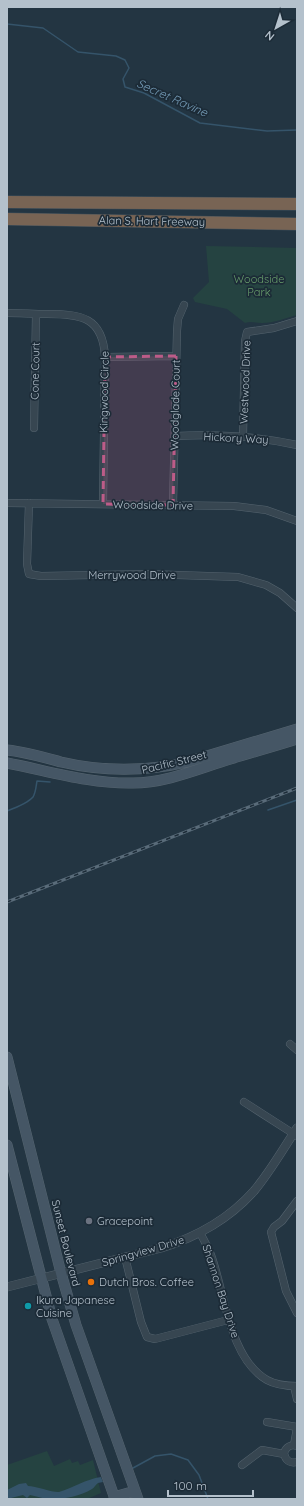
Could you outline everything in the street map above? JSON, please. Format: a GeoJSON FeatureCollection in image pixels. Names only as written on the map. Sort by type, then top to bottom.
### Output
{"type":"FeatureCollection","features":[{"type":"Feature","properties":{"kind":"highway","name":"Alan S. Hart Freeway"},"geometry":{"type":"LineString","coordinates":[[7,202],[297,204]]}},
{"type":"Feature","properties":{"kind":"highway","name":"Alan S. Hart Freeway"},"geometry":{"type":"LineString","coordinates":[[7,219],[297,224]]}},
{"type":"Feature","properties":{"kind":"main road","name":"Pacific Street"},"geometry":{"type":"LineString","coordinates":[[7,763],[65,776],[112,783],[139,783],[166,779],[297,729]]}},
{"type":"Feature","properties":{"kind":"main road","name":"Pacific Street"},"geometry":{"type":"LineString","coordinates":[[7,750],[20,751],[61,762],[108,770],[137,770],[154,769],[222,757],[297,739]]}},
{"type":"Feature","properties":{"kind":"main road"},"geometry":{"type":"LineString","coordinates":[[154,769],[155,780]]}},
{"type":"Feature","properties":{"kind":"main road"},"geometry":{"type":"LineString","coordinates":[[65,776],[75,770],[101,776],[108,770]]}},
{"type":"Feature","properties":{"kind":"main road","name":"Sunset Boulevard"},"geometry":{"type":"LineString","coordinates":[[7,1057],[61,1273],[76,1325],[137,1495]]}},
{"type":"Feature","properties":{"kind":"main road"},"geometry":{"type":"LineString","coordinates":[[7,1145],[41,1279],[58,1338],[114,1498],[137,1495]]}},
{"type":"Feature","properties":{"kind":"street","name":"Woodglade Court"},"geometry":{"type":"LineString","coordinates":[[174,505],[176,356],[178,319],[184,305]]}},
{"type":"Feature","properties":{"kind":"street","name":"Kingwood Circle"},"geometry":{"type":"LineString","coordinates":[[7,313],[68,314],[81,317],[89,321],[102,334],[105,343],[103,504]]}},
{"type":"Feature","properties":{"kind":"street","name":"Cone Court"},"geometry":{"type":"LineString","coordinates":[[34,428],[36,314]]}},
{"type":"Feature","properties":{"kind":"street","name":"Westwood Drive"},"geometry":{"type":"LineString","coordinates":[[243,436],[245,341],[247,332],[274,328],[297,321]]}},
{"type":"Feature","properties":{"kind":"street"},"geometry":{"type":"LineString","coordinates":[[105,357],[176,356]]}},
{"type":"Feature","properties":{"kind":"street","name":"Hickory Way"},"geometry":{"type":"LineString","coordinates":[[175,436],[243,436],[277,440],[297,445]]}},
{"type":"Feature","properties":{"kind":"street","name":"Woodside Drive"},"geometry":{"type":"LineString","coordinates":[[7,503],[250,507],[266,510],[297,521]]}},
{"type":"Feature","properties":{"kind":"street","name":"Merrywood Drive"},"geometry":{"type":"LineString","coordinates":[[29,503],[27,564],[30,574],[42,576],[147,574],[238,577],[266,585],[280,593],[297,608]]}},
{"type":"Feature","properties":{"kind":"street"},"geometry":{"type":"LineString","coordinates":[[290,1044],[297,1050]]}},
{"type":"Feature","properties":{"kind":"street"},"geometry":{"type":"LineString","coordinates":[[244,1102],[296,1132]]}},
{"type":"Feature","properties":{"kind":"street","name":"Springview Drive"},"geometry":{"type":"LineString","coordinates":[[7,1287],[177,1243],[200,1233],[226,1216],[253,1191],[296,1132]]}},
{"type":"Feature","properties":{"kind":"street"},"geometry":{"type":"LineString","coordinates":[[297,1201],[282,1221],[274,1227],[271,1232],[286,1291],[297,1313]]}},
{"type":"Feature","properties":{"kind":"street","name":"Shannon Bay Drive"},"geometry":{"type":"LineString","coordinates":[[200,1233],[212,1256],[228,1320],[252,1368],[269,1381],[282,1385],[296,1386]]}},
{"type":"Feature","properties":{"kind":"street"},"geometry":{"type":"LineString","coordinates":[[125,1257],[141,1322],[148,1337],[155,1339],[228,1320]]}},
{"type":"Feature","properties":{"kind":"street"},"geometry":{"type":"LineString","coordinates":[[296,1386],[297,1399]]}},
{"type":"Feature","properties":{"kind":"street"},"geometry":{"type":"LineString","coordinates":[[267,1422],[297,1427],[296,1446],[288,1447],[284,1454],[289,1462],[297,1462]]}},
{"type":"Feature","properties":{"kind":"street"},"geometry":{"type":"LineString","coordinates":[[242,1465],[262,1450],[284,1454]]}},
{"type":"Feature","properties":{"kind":"highlighted area"},"geometry":{"type":"Polygon","coordinates":[[[176,356],[173,505],[103,504],[105,357],[176,356]]]}},
{"type":"Feature","properties":{"kind":"green space","name":"Woodside Park"},"geometry":{"type":"Polygon","coordinates":[[[206,246],[297,248],[297,315],[271,322],[245,323],[227,309],[195,302],[193,298],[209,282],[206,246]]]}},
{"type":"Feature","properties":{"kind":"green space"},"geometry":{"type":"Polygon","coordinates":[[[47,1451],[54,1466],[70,1459],[72,1463],[78,1461],[80,1465],[93,1460],[101,1493],[87,1499],[7,1499],[7,1465],[47,1451]]]}},
{"type":"Feature","properties":{"kind":"water"},"geometry":{"type":"Polygon","coordinates":[[[101,1477],[103,1482],[98,1483],[93,1489],[69,1497],[46,1499],[30,1495],[27,1498],[23,1495],[7,1499],[7,1490],[19,1484],[26,1483],[28,1486],[59,1492],[101,1477]]]}},
{"type":"Feature","properties":{"kind":"waterway","name":"Secret Ravine"},"geometry":{"type":"LineString","coordinates":[[7,24],[43,28],[78,52],[116,56],[125,60],[129,68],[123,79],[125,87],[144,93],[200,123],[267,131],[297,130]]}},
{"type":"Feature","properties":{"kind":"waterway"},"geometry":{"type":"LineString","coordinates":[[7,811],[31,799],[33,797],[37,781],[50,782]]}},
{"type":"Feature","properties":{"kind":"waterway"},"geometry":{"type":"LineString","coordinates":[[268,810],[297,800]]}},
{"type":"Feature","properties":{"kind":"waterway"},"geometry":{"type":"LineString","coordinates":[[133,1468],[155,1456],[171,1454],[188,1460],[199,1475],[208,1499]]}},
{"type":"Feature","properties":{"kind":"railway"},"geometry":{"type":"LineString","coordinates":[[7,902],[297,788]]}},
{"type":"Feature","properties":{"kind":"place","name":"Gracepoint"},"geometry":{"type":"Point","coordinates":[89,1221]}},
{"type":"Feature","properties":{"kind":"place","name":"Dutch Bros. Coffee"},"geometry":{"type":"Point","coordinates":[91,1282]}},
{"type":"Feature","properties":{"kind":"place","name":"Ikura Japanese Cuisine"},"geometry":{"type":"Point","coordinates":[28,1306]}}]}
